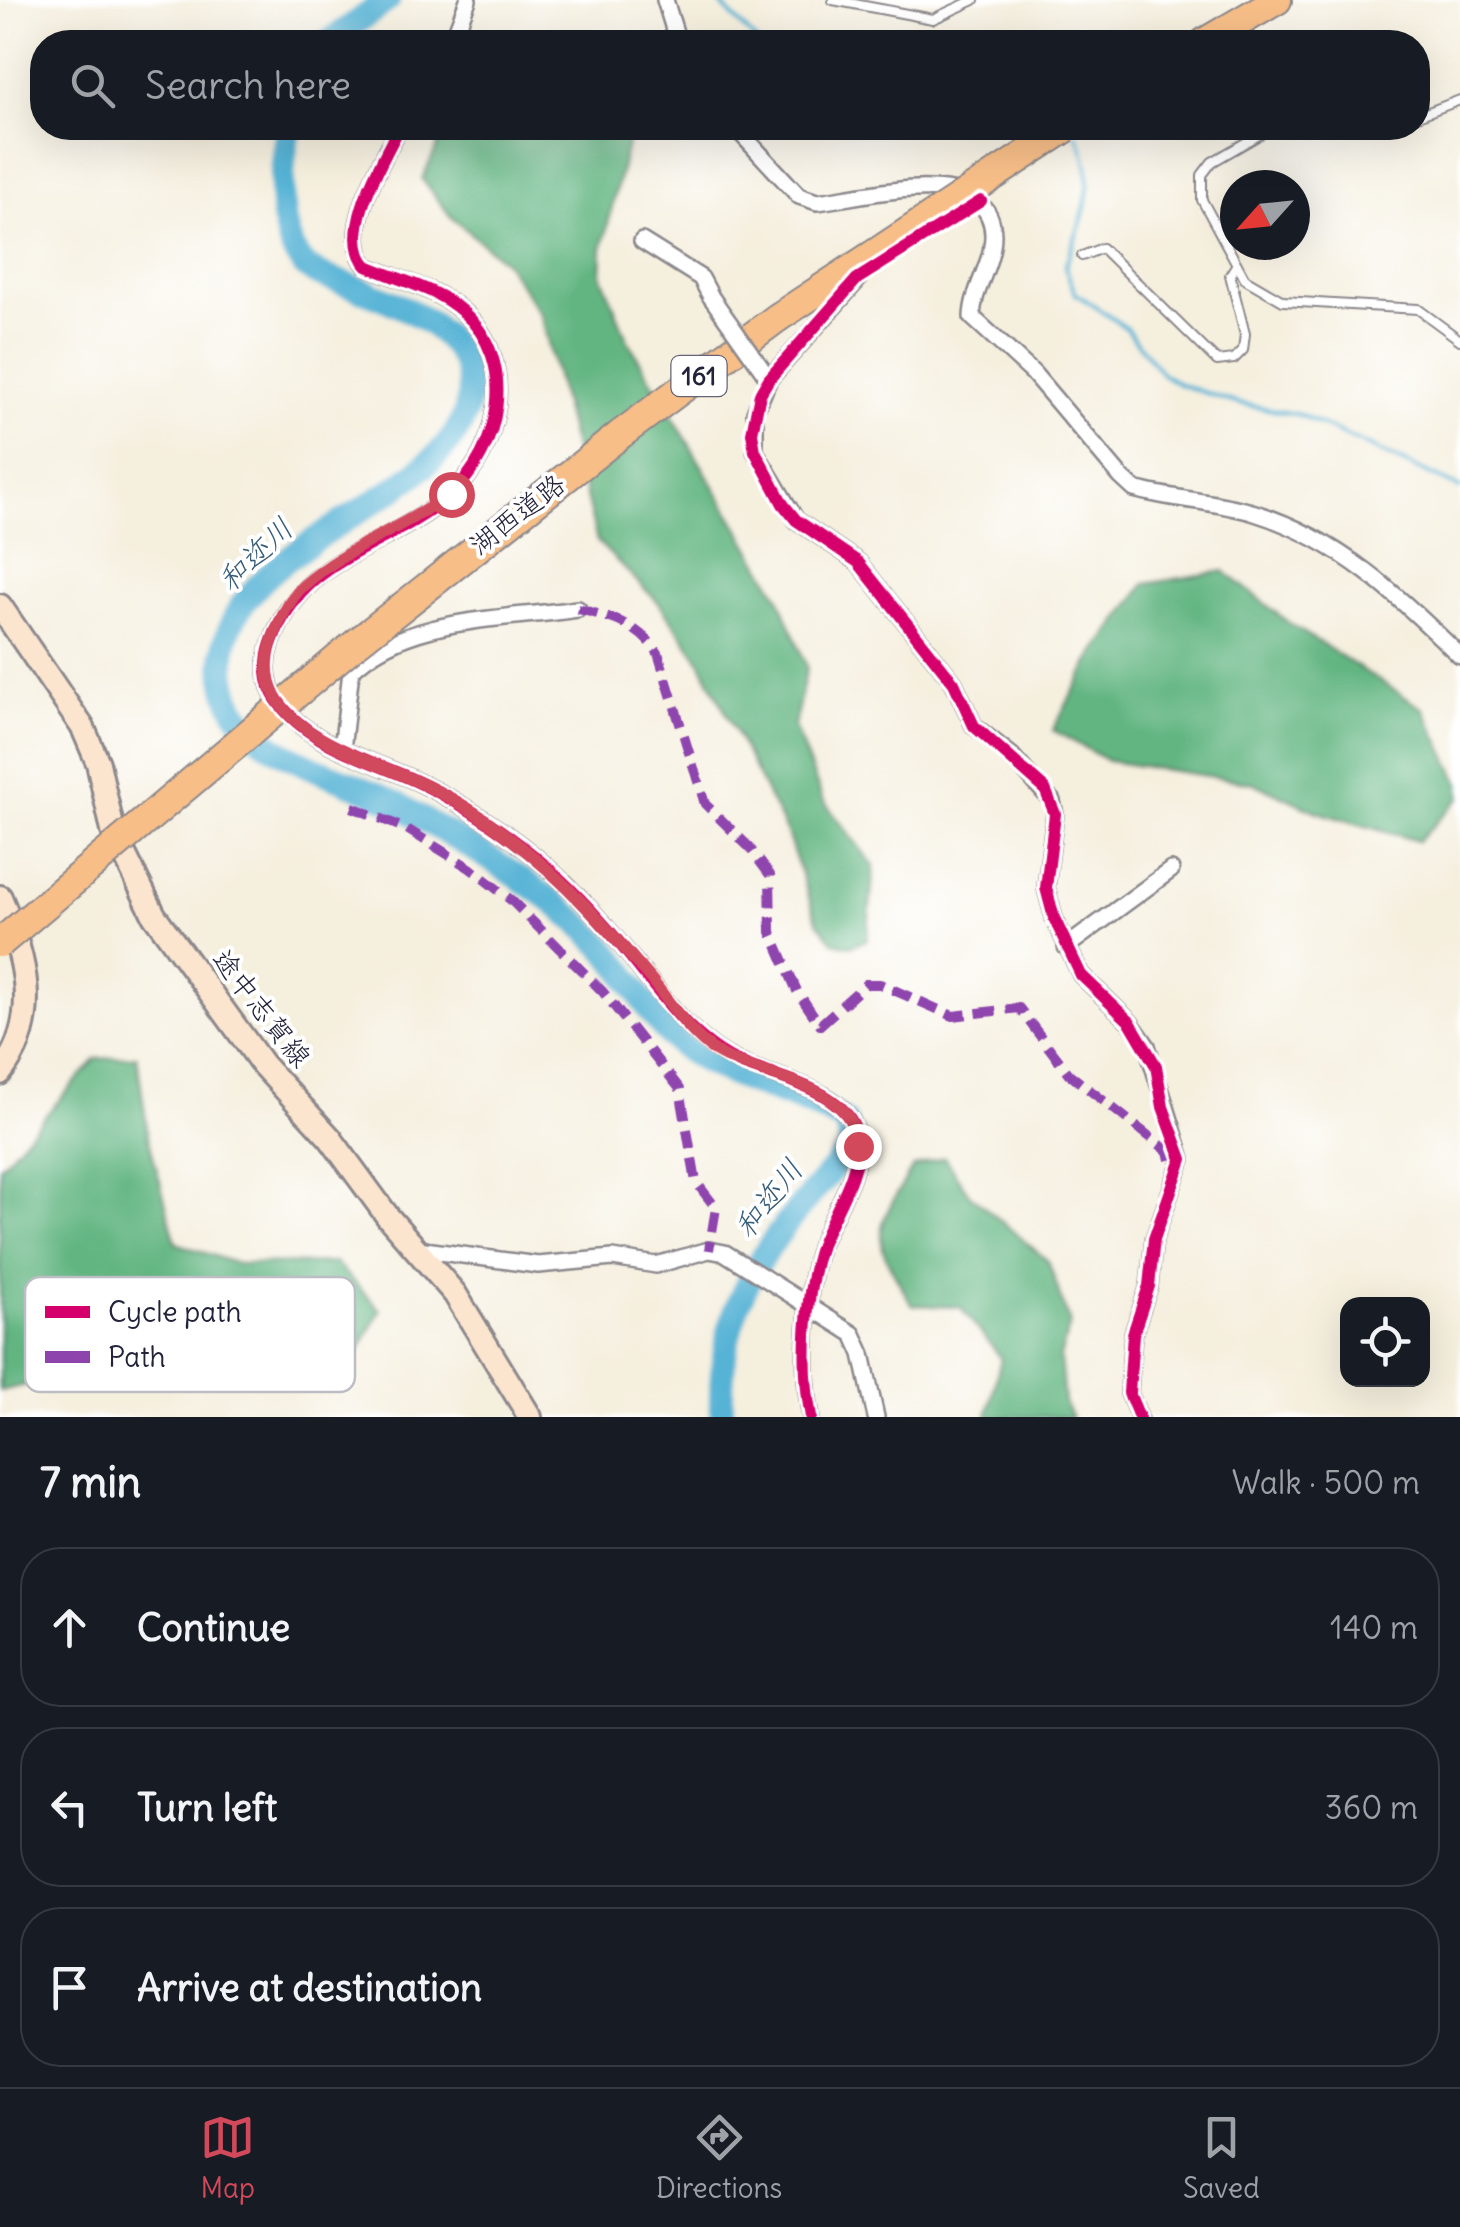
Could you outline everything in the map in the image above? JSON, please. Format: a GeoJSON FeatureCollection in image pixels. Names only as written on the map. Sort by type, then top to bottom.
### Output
{"type":"FeatureCollection","features":[{"type":"Feature","properties":{"kind":"highway"},"geometry":{"type":"LineString","coordinates":[[1214,30],[1260,0]]}},
{"type":"Feature","properties":{"kind":"highway"},"geometry":{"type":"LineString","coordinates":[[1225,30],[1277,0]]}},
{"type":"Feature","properties":{"kind":"highway","name":"湖西道路"},"geometry":{"type":"LineString","coordinates":[[0,943],[384,620],[621,434],[777,318],[1048,140]]}},
{"type":"Feature","properties":{"kind":"main road","name":"途中志賀線"},"geometry":{"type":"LineString","coordinates":[[0,606],[83,728],[98,764],[113,830],[154,915],[264,1065],[330,1138],[456,1294],[530,1417]]}},
{"type":"Feature","properties":{"kind":"main road"},"geometry":{"type":"LineString","coordinates":[[0,896],[23,962],[27,991],[22,1038],[0,1073]]}},
{"type":"Feature","properties":{"kind":"street"},"geometry":{"type":"LineString","coordinates":[[457,30],[468,0]]}},
{"type":"Feature","properties":{"kind":"street"},"geometry":{"type":"LineString","coordinates":[[665,0],[674,30]]}},
{"type":"Feature","properties":{"kind":"street"},"geometry":{"type":"LineString","coordinates":[[394,140],[360,214],[355,248],[358,258],[366,266],[438,294],[465,313],[478,330],[496,371],[497,416],[474,468],[451,494],[302,587],[278,624],[266,655],[273,696],[298,724],[342,750],[418,782],[510,838],[603,923],[702,1042],[740,1064],[811,1090],[850,1117],[858,1146],[820,1248],[808,1305],[811,1417]]}},
{"type":"Feature","properties":{"kind":"street"},"geometry":{"type":"LineString","coordinates":[[747,140],[799,196],[817,202],[938,187],[981,200],[992,218],[993,241],[973,294],[972,317],[1034,374],[1121,478],[1134,490],[1254,513],[1299,532],[1387,584],[1460,656]]}},
{"type":"Feature","properties":{"kind":"street"},"geometry":{"type":"LineString","coordinates":[[981,200],[857,279],[769,378],[760,394],[752,433],[754,451],[796,520],[858,562],[954,683],[974,726],[1011,755],[1052,800],[1055,814],[1046,888],[1066,948],[1081,975],[1130,1022],[1147,1046],[1182,1159],[1154,1239],[1149,1286],[1133,1334],[1128,1392],[1138,1417]]}},
{"type":"Feature","properties":{"kind":"street"},"geometry":{"type":"LineString","coordinates":[[642,241],[701,278],[769,378]]}},
{"type":"Feature","properties":{"kind":"street"},"geometry":{"type":"LineString","coordinates":[[342,750],[350,671],[380,646],[440,629],[578,610]]}},
{"type":"Feature","properties":{"kind":"street"},"geometry":{"type":"LineString","coordinates":[[1066,948],[1171,870]]}},
{"type":"Feature","properties":{"kind":"street"},"geometry":{"type":"LineString","coordinates":[[416,1249],[538,1265],[613,1258],[656,1265],[709,1250],[725,1253],[853,1334],[862,1354],[876,1417]]}},
{"type":"Feature","properties":{"kind":"lane"},"geometry":{"type":"LineString","coordinates":[[834,0],[933,18],[974,0]]}},
{"type":"Feature","properties":{"kind":"lane"},"geometry":{"type":"LineString","coordinates":[[1430,111],[1460,100]]}},
{"type":"Feature","properties":{"kind":"lane"},"geometry":{"type":"LineString","coordinates":[[1250,140],[1212,162],[1202,176],[1202,200],[1237,264],[1260,291],[1282,302],[1418,308],[1460,340]]}},
{"type":"Feature","properties":{"kind":"lane"},"geometry":{"type":"LineString","coordinates":[[1082,256],[1102,248],[1217,361],[1234,359],[1244,350],[1230,275],[1237,264]]}},
{"type":"Feature","properties":{"kind":"green space"},"geometry":{"type":"Polygon","coordinates":[[[440,140],[628,140],[602,249],[601,274],[627,339],[778,595],[807,667],[794,726],[823,800],[874,866],[867,940],[850,946],[833,942],[817,921],[787,833],[697,656],[659,603],[597,541],[541,315],[505,262],[452,218],[422,179],[440,140]]]}},
{"type":"Feature","properties":{"kind":"green space"},"geometry":{"type":"Polygon","coordinates":[[[1224,571],[1289,623],[1424,709],[1460,784],[1460,798],[1418,841],[1317,812],[1254,783],[1108,761],[1053,730],[1092,657],[1145,584],[1224,571]]]}},
{"type":"Feature","properties":{"kind":"green space"},"geometry":{"type":"Polygon","coordinates":[[[137,1056],[148,1136],[176,1243],[237,1264],[335,1263],[349,1277],[25,1277],[25,1385],[0,1391],[0,1166],[96,1059],[137,1056]]]}},
{"type":"Feature","properties":{"kind":"green space"},"geometry":{"type":"Polygon","coordinates":[[[944,1157],[969,1194],[1048,1261],[1070,1324],[1060,1357],[1064,1402],[1072,1417],[987,1417],[1001,1358],[960,1307],[912,1305],[889,1263],[881,1236],[889,1209],[913,1167],[944,1157]]]}},
{"type":"Feature","properties":{"kind":"green space"},"geometry":{"type":"Polygon","coordinates":[[[355,1283],[381,1310],[355,1357],[355,1283]]]}},
{"type":"Feature","properties":{"kind":"waterway","name":"和迩川"},"geometry":{"type":"LineString","coordinates":[[346,30],[388,0]]}},
{"type":"Feature","properties":{"kind":"waterway"},"geometry":{"type":"LineString","coordinates":[[717,0],[746,30]]}},
{"type":"Feature","properties":{"kind":"waterway","name":"和迩川"},"geometry":{"type":"LineString","coordinates":[[287,140],[282,179],[283,216],[293,249],[302,263],[316,273],[422,318],[454,346],[464,363],[469,384],[460,425],[431,461],[291,557],[251,593],[227,635],[226,686],[236,711],[274,748],[404,808],[540,892],[611,956],[662,1027],[683,1047],[721,1070],[845,1122],[851,1140],[848,1152],[773,1241],[739,1302],[722,1374],[722,1417]]}},
{"type":"Feature","properties":{"kind":"waterway"},"geometry":{"type":"LineString","coordinates":[[1079,140],[1088,168],[1088,184],[1082,217],[1065,267],[1075,293],[1126,328],[1162,374],[1179,384],[1236,403],[1300,415],[1460,488]]}},
{"type":"Feature","properties":{"kind":"marked path"},"geometry":{"type":"LineString","coordinates":[[578,609],[633,628],[658,653],[705,804],[749,847],[770,875],[771,932],[797,991],[820,1025],[866,984],[880,984],[953,1016],[1019,1008],[1069,1074],[1168,1151],[1171,1164]]}},
{"type":"Feature","properties":{"kind":"marked path"},"geometry":{"type":"LineString","coordinates":[[352,807],[407,829],[470,868],[511,900],[603,992],[680,1089],[696,1182],[716,1208],[709,1250]]}},
{"type":"Feature","properties":{"kind":"cycle path"},"geometry":{"type":"LineString","coordinates":[[393,140],[366,197],[357,236],[359,252],[367,266],[429,291],[463,312],[481,332],[492,355],[497,405],[481,454],[450,495],[425,514],[325,572],[303,591],[285,614],[271,644],[267,665],[270,686],[289,715],[322,740],[440,793],[534,856],[594,914],[671,1007],[707,1043],[728,1057],[814,1090],[852,1121],[858,1149],[855,1163],[821,1245],[808,1307],[806,1376],[811,1417]]}},
{"type":"Feature","properties":{"kind":"cycle path"},"geometry":{"type":"LineString","coordinates":[[981,201],[857,279],[769,379],[760,394],[752,433],[755,451],[783,504],[796,520],[858,562],[954,683],[974,726],[1045,789],[1055,814],[1046,888],[1054,918],[1081,975],[1130,1022],[1156,1066],[1163,1107],[1182,1159],[1154,1239],[1149,1286],[1133,1334],[1129,1393],[1139,1417]]}},
{"type":"Feature","properties":{"kind":"route"},"geometry":{"type":"LineString","coordinates":[[451,494],[302,587],[278,624],[266,655],[273,696],[298,724],[327,744],[418,782],[510,838],[552,872],[603,923],[702,1042],[740,1064],[832,1100],[850,1117],[858,1146]]}}]}
